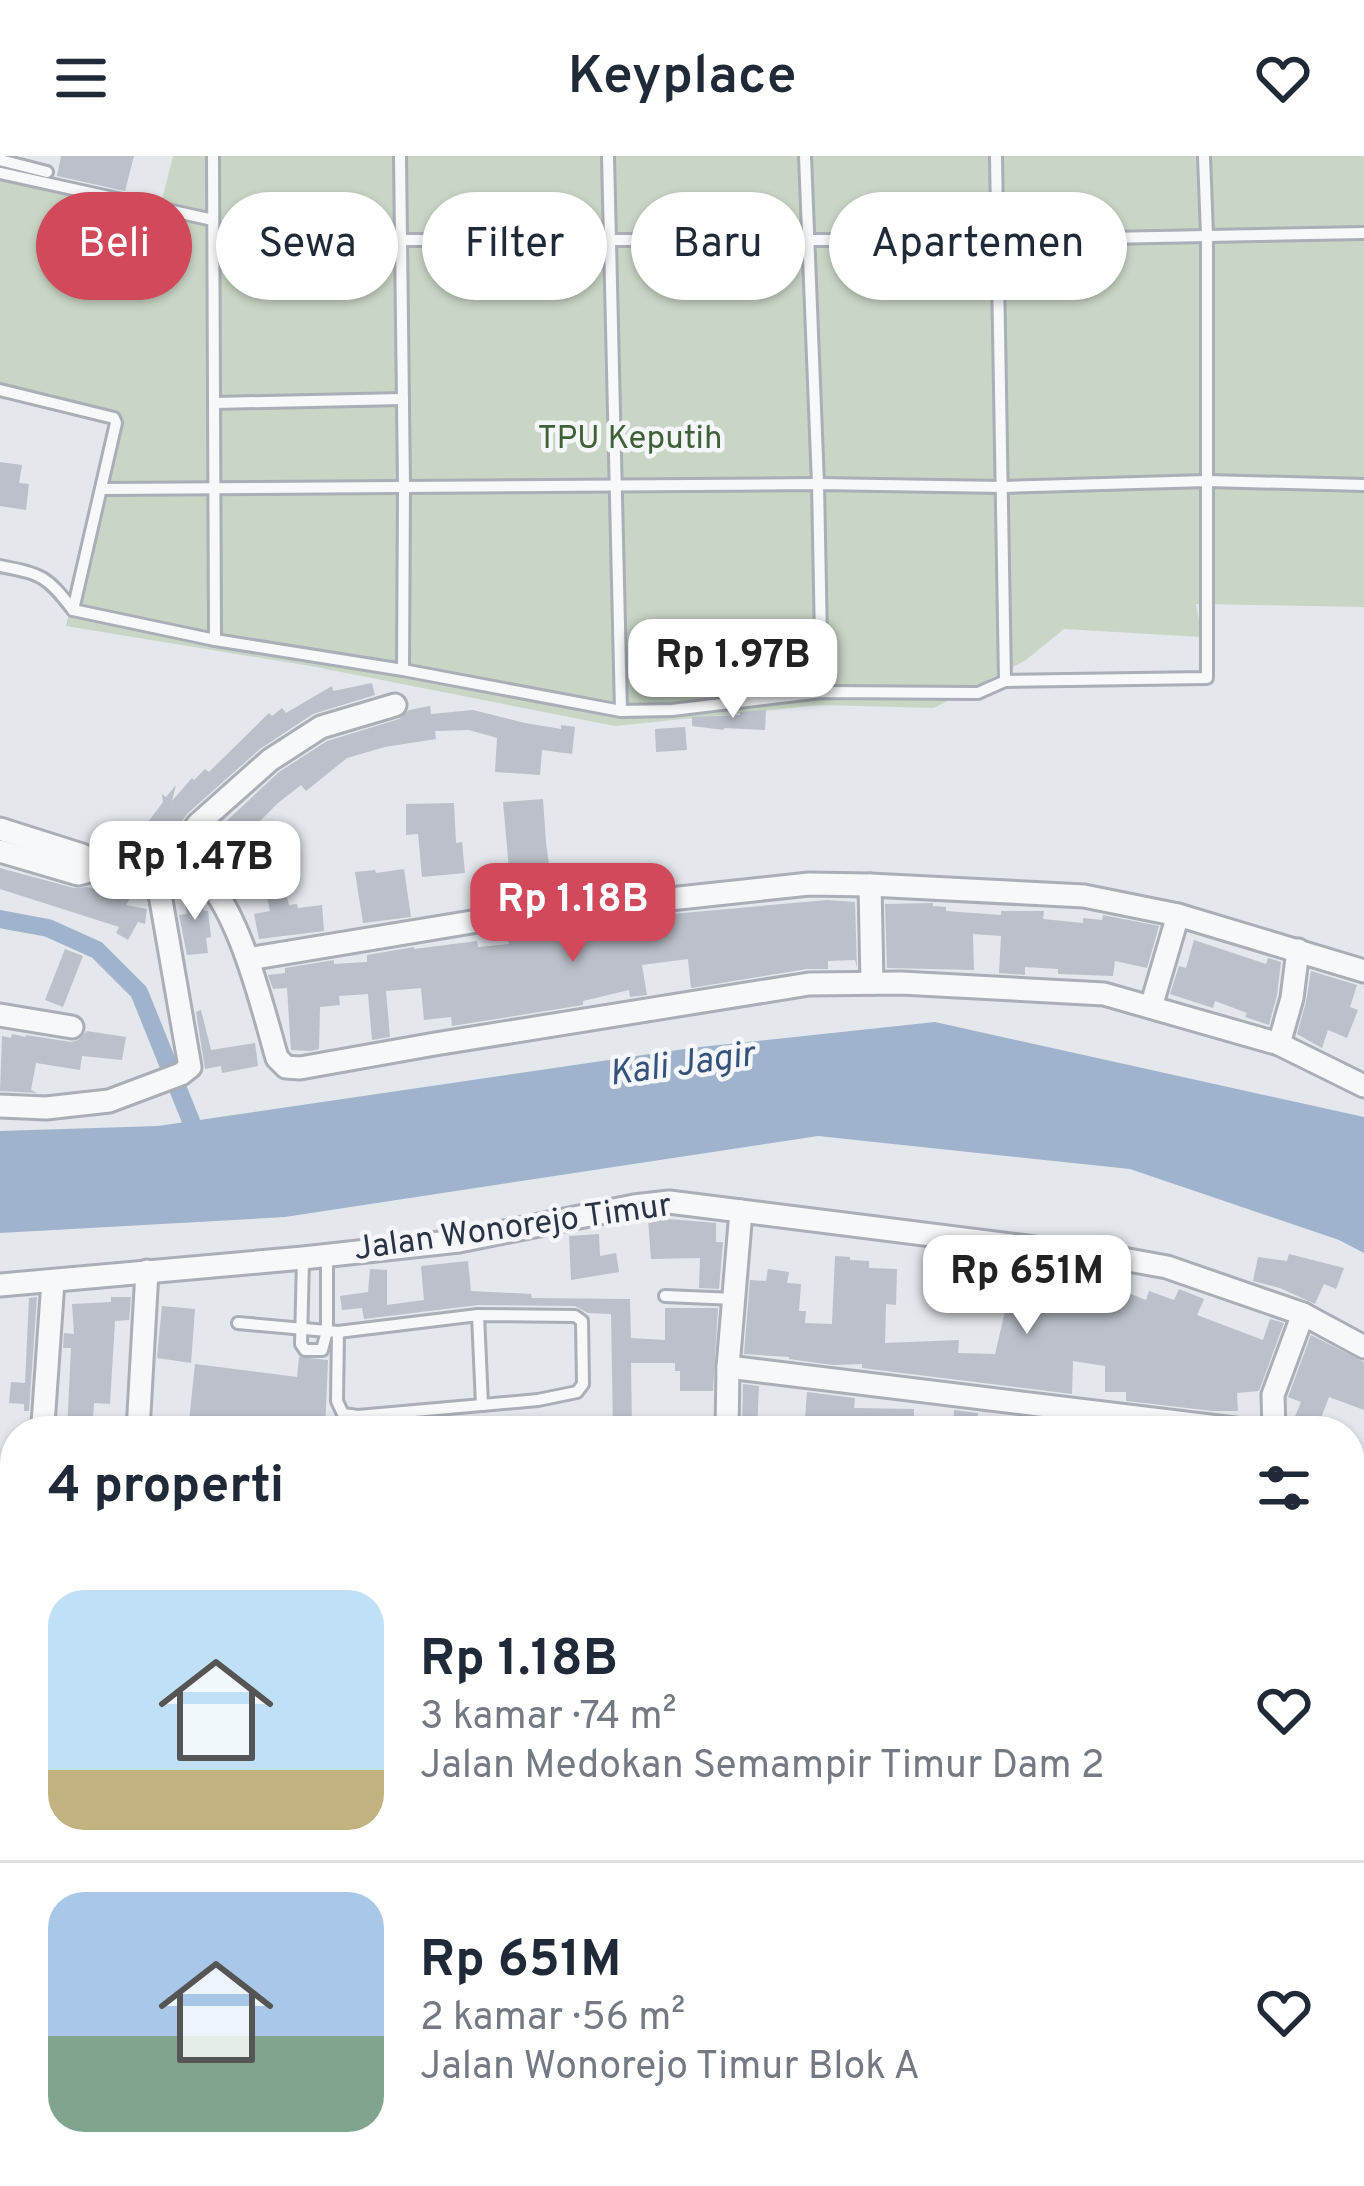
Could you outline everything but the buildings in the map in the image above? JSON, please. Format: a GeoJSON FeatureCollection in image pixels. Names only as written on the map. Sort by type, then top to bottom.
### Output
{"type":"FeatureCollection","features":[{"type":"Feature","properties":{"kind":"street"},"geometry":{"type":"LineString","coordinates":[[0,1106],[46,1108],[109,1101],[190,1067],[162,872],[198,824],[270,760],[322,728],[394,705]]}},
{"type":"Feature","properties":{"kind":"street"},"geometry":{"type":"LineString","coordinates":[[0,829],[82,855],[100,868]]}},
{"type":"Feature","properties":{"kind":"street"},"geometry":{"type":"LineString","coordinates":[[0,851],[78,874],[100,868],[194,871],[219,895],[248,959],[277,1058],[286,1067],[809,984],[872,983],[1103,994],[1279,1044],[1364,1086]]}},
{"type":"Feature","properties":{"kind":"street"},"geometry":{"type":"LineString","coordinates":[[248,959],[502,917],[809,884],[870,884],[1084,896],[1178,915],[1364,971]]}},
{"type":"Feature","properties":{"kind":"street"},"geometry":{"type":"LineString","coordinates":[[870,884],[872,983]]}},
{"type":"Feature","properties":{"kind":"street"},"geometry":{"type":"LineString","coordinates":[[1150,1006],[1178,915]]}},
{"type":"Feature","properties":{"kind":"street"},"geometry":{"type":"LineString","coordinates":[[1279,1044],[1292,998],[1298,950]]}},
{"type":"Feature","properties":{"kind":"street"},"geometry":{"type":"LineString","coordinates":[[0,1015],[72,1028]]}},
{"type":"Feature","properties":{"kind":"street","name":"Jalan Wonorejo Timur"},"geometry":{"type":"LineString","coordinates":[[0,1285],[459,1241],[670,1202],[1167,1267],[1303,1314],[1364,1347]]}},
{"type":"Feature","properties":{"kind":"street"},"geometry":{"type":"LineString","coordinates":[[727,1416],[741,1211]]}},
{"type":"Feature","properties":{"kind":"street"},"geometry":{"type":"LineString","coordinates":[[139,1416],[147,1271]]}},
{"type":"Feature","properties":{"kind":"street"},"geometry":{"type":"LineString","coordinates":[[44,1416],[53,1281]]}},
{"type":"Feature","properties":{"kind":"street"},"geometry":{"type":"LineString","coordinates":[[1274,1416],[1273,1395],[1303,1314]]}},
{"type":"Feature","properties":{"kind":"street"},"geometry":{"type":"LineString","coordinates":[[728,1367],[1128,1416]]}},
{"type":"Feature","properties":{"kind":"lane"},"geometry":{"type":"LineString","coordinates":[[213,156],[215,640]]}},
{"type":"Feature","properties":{"kind":"lane"},"geometry":{"type":"LineString","coordinates":[[400,156],[403,670]]}},
{"type":"Feature","properties":{"kind":"lane"},"geometry":{"type":"LineString","coordinates":[[608,156],[621,711]]}},
{"type":"Feature","properties":{"kind":"lane"},"geometry":{"type":"LineString","coordinates":[[805,156],[821,692]]}},
{"type":"Feature","properties":{"kind":"lane"},"geometry":{"type":"LineString","coordinates":[[996,156],[996,192]]}},
{"type":"Feature","properties":{"kind":"lane"},"geometry":{"type":"LineString","coordinates":[[0,566],[51,582],[73,610],[215,640],[621,711],[672,710],[821,692],[978,693],[1005,681],[1207,678],[1204,156]]}},
{"type":"Feature","properties":{"kind":"lane"},"geometry":{"type":"LineString","coordinates":[[0,160],[47,172]]}},
{"type":"Feature","properties":{"kind":"lane"},"geometry":{"type":"LineString","coordinates":[[0,173],[214,220]]}},
{"type":"Feature","properties":{"kind":"lane"},"geometry":{"type":"LineString","coordinates":[[1127,238],[1364,233]]}},
{"type":"Feature","properties":{"kind":"lane"},"geometry":{"type":"LineString","coordinates":[[401,240],[829,240]]}},
{"type":"Feature","properties":{"kind":"lane"},"geometry":{"type":"LineString","coordinates":[[998,300],[1005,681]]}},
{"type":"Feature","properties":{"kind":"lane"},"geometry":{"type":"LineString","coordinates":[[0,390],[114,418],[116,430],[73,610]]}},
{"type":"Feature","properties":{"kind":"lane"},"geometry":{"type":"LineString","coordinates":[[214,403],[403,399]]}},
{"type":"Feature","properties":{"kind":"lane"},"geometry":{"type":"LineString","coordinates":[[103,489],[1003,487],[1207,481],[1364,485]]}},
{"type":"Feature","properties":{"kind":"lane"},"geometry":{"type":"LineString","coordinates":[[219,895],[279,862]]}},
{"type":"Feature","properties":{"kind":"lane"},"geometry":{"type":"LineString","coordinates":[[327,1256],[337,1401],[343,1414],[353,1416]]}},
{"type":"Feature","properties":{"kind":"lane"},"geometry":{"type":"LineString","coordinates":[[303,1258],[301,1345],[305,1350],[322,1350],[332,1332]]}},
{"type":"Feature","properties":{"kind":"lane"},"geometry":{"type":"LineString","coordinates":[[665,1296],[735,1298]]}},
{"type":"Feature","properties":{"kind":"lane"},"geometry":{"type":"LineString","coordinates":[[478,1316],[482,1405]]}},
{"type":"Feature","properties":{"kind":"lane"},"geometry":{"type":"LineString","coordinates":[[238,1323],[332,1332],[478,1316],[575,1316],[583,1321],[583,1384],[578,1393],[368,1416]]}},
{"type":"Feature","properties":{"kind":"green space","name":"TPU Keputih"},"geometry":{"type":"Polygon","coordinates":[[[173,156],[1364,156],[1364,607],[1196,604],[1202,637],[1064,629],[1026,660],[934,708],[821,705],[615,726],[316,667],[66,626],[112,423],[0,391],[0,168],[107,192],[36,192],[36,300],[192,300],[192,192],[164,192],[173,156]]]}},
{"type":"Feature","properties":{"kind":"water","name":"Kali Jagir"},"geometry":{"type":"Polygon","coordinates":[[[935,1022],[1364,1117],[1364,1253],[1339,1240],[1130,1169],[818,1136],[285,1217],[0,1233],[0,1131],[158,1126],[691,1048],[935,1022]]]}},
{"type":"Feature","properties":{"kind":"waterway"},"geometry":{"type":"LineString","coordinates":[[0,919],[48,928],[97,950],[139,992],[191,1121]]}}]}
